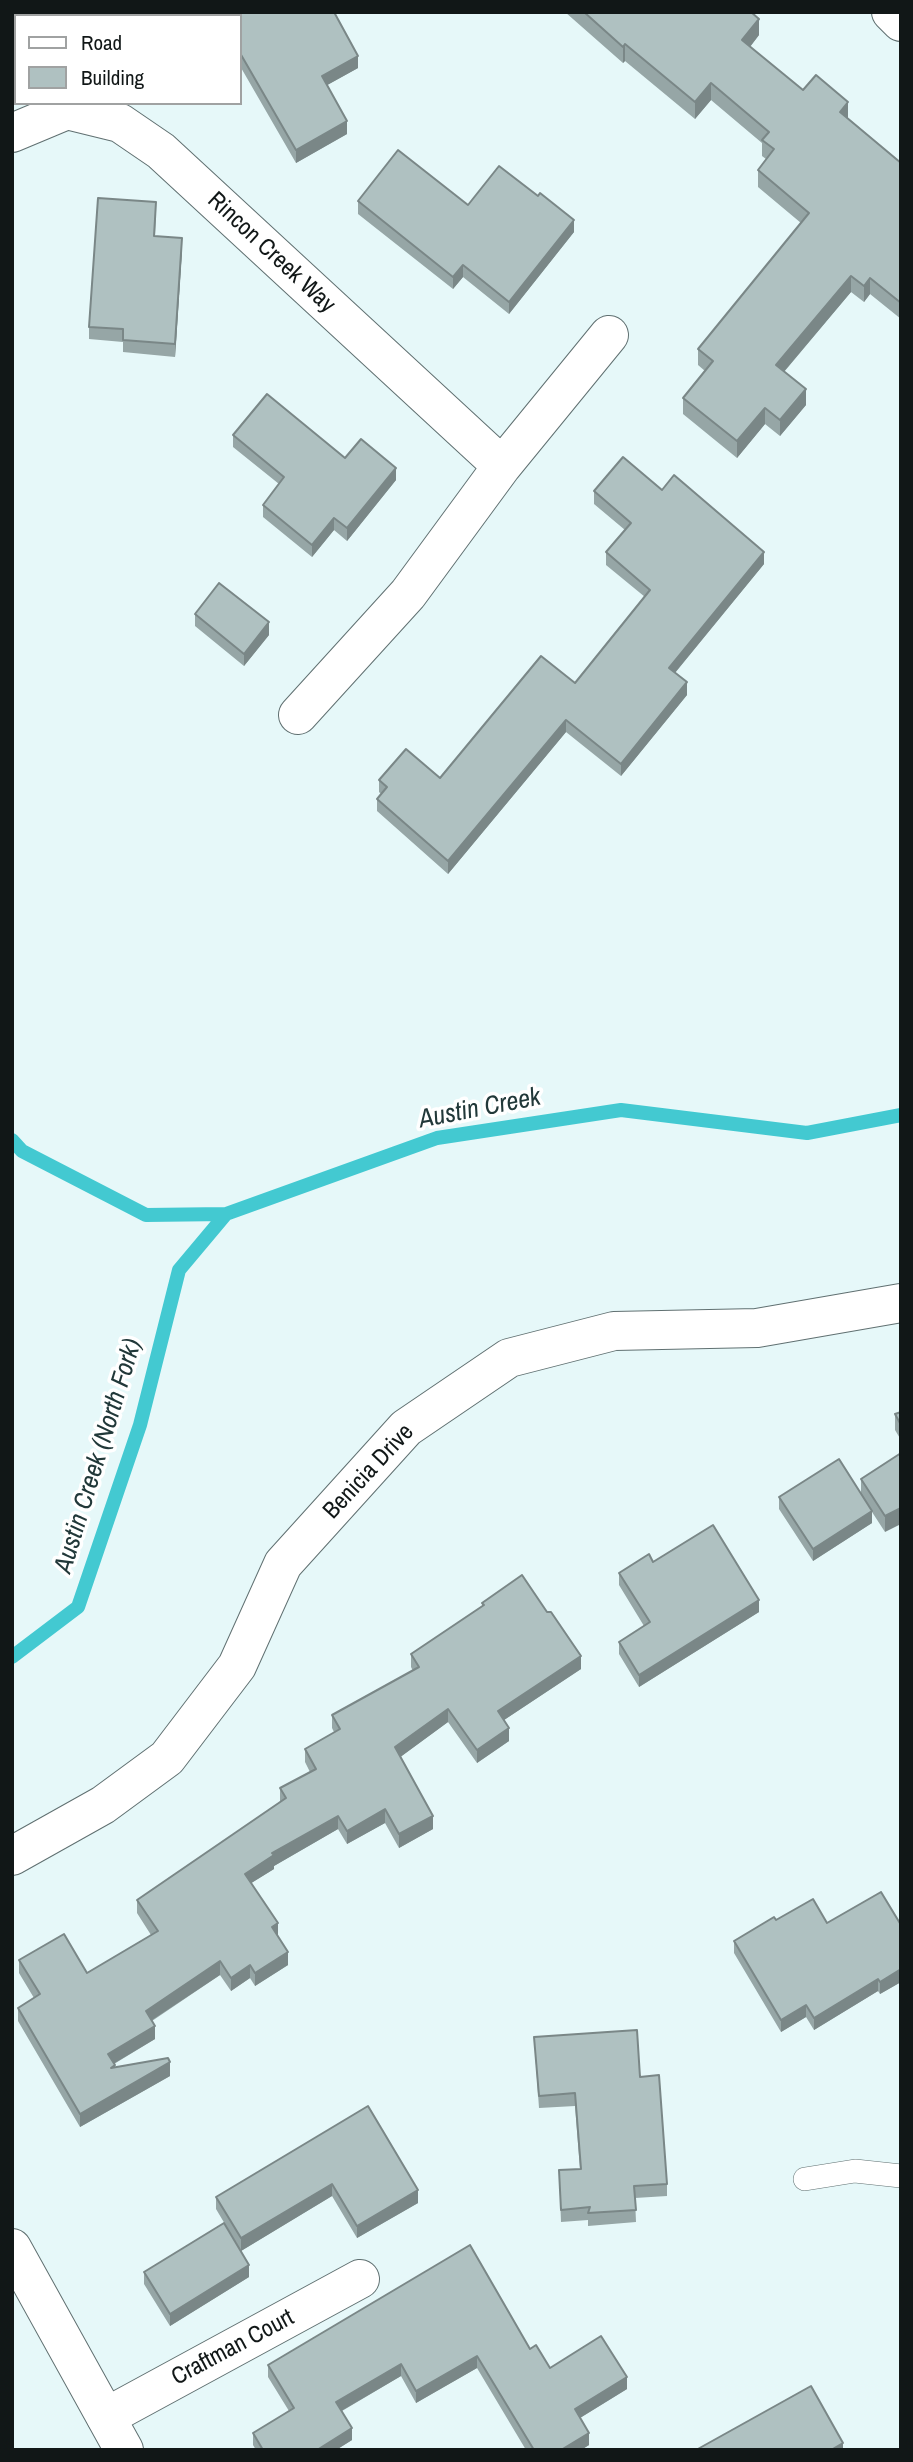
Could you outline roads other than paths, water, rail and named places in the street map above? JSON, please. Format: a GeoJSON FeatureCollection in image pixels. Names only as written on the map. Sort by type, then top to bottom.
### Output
{"type":"FeatureCollection","features":[{"type":"Feature","properties":{"kind":"street"},"geometry":{"type":"LineString","coordinates":[[891,12],[901,22]]}},
{"type":"Feature","properties":{"kind":"street","name":"Rincon Creek Way"},"geometry":{"type":"LineString","coordinates":[[12,133],[67,110],[120,123],[161,151],[502,466]]}},
{"type":"Feature","properties":{"kind":"street"},"geometry":{"type":"LineString","coordinates":[[298,715],[408,594],[502,466],[609,335]]}},
{"type":"Feature","properties":{"kind":"street","name":"Benicia Drive"},"geometry":{"type":"LineString","coordinates":[[12,1856],[103,1805],[167,1758],[237,1666],[283,1564],[405,1428],[509,1358],[614,1331],[757,1328],[901,1303]]}},
{"type":"Feature","properties":{"kind":"street"},"geometry":{"type":"LineString","coordinates":[[12,2248],[124,2450]]}},
{"type":"Feature","properties":{"kind":"street","name":"Craftman Court"},"geometry":{"type":"LineString","coordinates":[[106,2417],[360,2279]]}},
{"type":"Feature","properties":{"kind":"lane"},"geometry":{"type":"LineString","coordinates":[[805,2179],[855,2171],[901,2176]]}},
{"type":"Feature","properties":{"kind":"waterway","name":"Austin Creek"},"geometry":{"type":"LineString","coordinates":[[12,1140],[22,1151],[146,1215],[226,1214],[437,1138],[621,1110],[807,1133],[901,1115]]}},
{"type":"Feature","properties":{"kind":"waterway","name":"Austin Creek (North Fork)"},"geometry":{"type":"LineString","coordinates":[[12,1657],[78,1607],[140,1425],[179,1270],[226,1214]]}}]}
